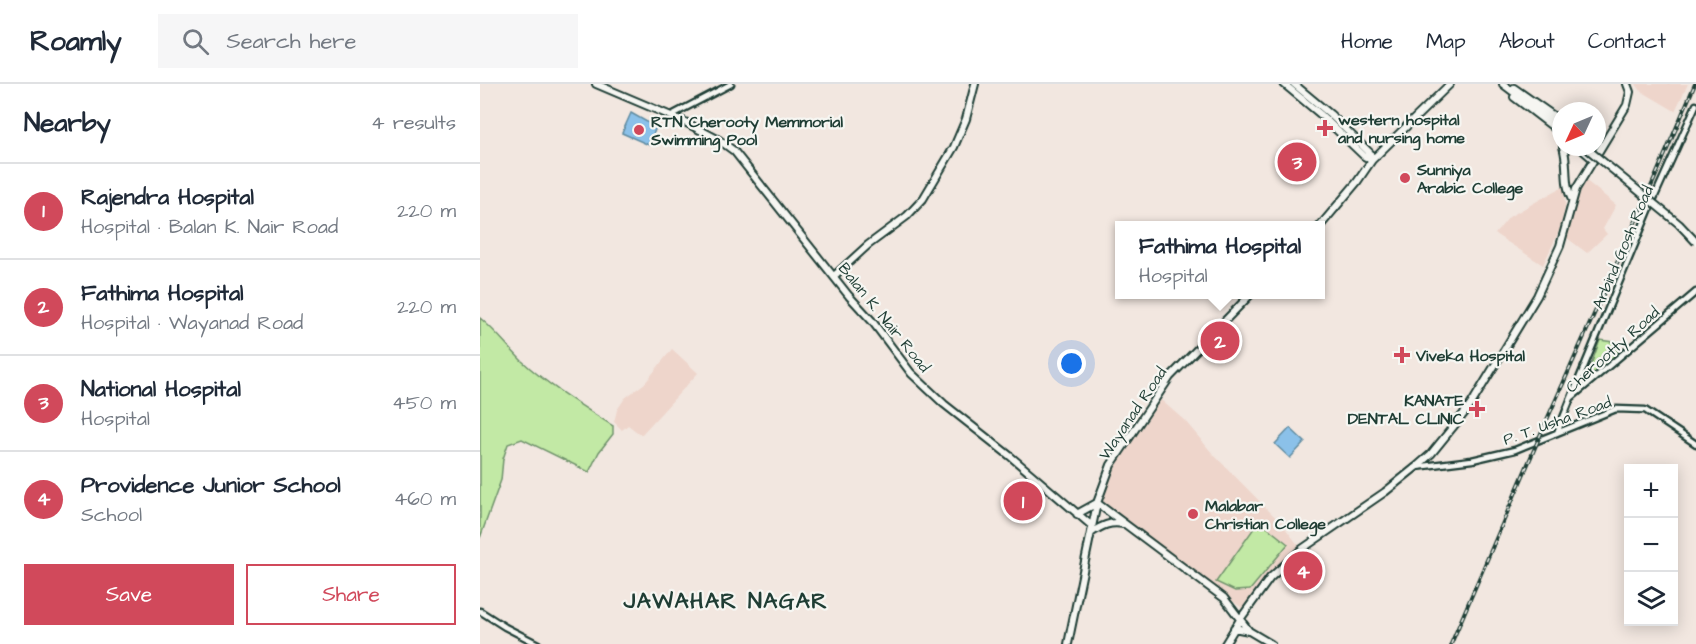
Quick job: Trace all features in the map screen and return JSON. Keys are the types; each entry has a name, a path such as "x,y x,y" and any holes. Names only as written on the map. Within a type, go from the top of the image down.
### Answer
{"main road":[{"name":"Balan K. Nair Road","path":"596,84 670,116 719,140 734,151 872,321 911,373 944,404 1010,456 1077,514 1091,529"},
{"path":"834,276 868,244 907,216 923,199 954,147 966,119 975,84"},
{"path":"1284,84 1364,156 1372,160"},
{"path":"1294,84 1330,114 1370,153 1372,160"},
{"path":"1323,221 1357,182 1372,160 1450,84"},
{"path":"1606,134 1627,105 1630,92 1627,84"},
{"path":"1505,86 1552,122"},
{"path":"1505,86 1516,89 1552,115"},
{"path":"1505,86 1514,97 1552,124"},
{"path":"1566,156 1567,191 1572,200"},
{"path":"1590,156 1593,159"},
{"path":"1225,644 1270,578 1302,549 1385,492 1416,467 1431,454 1470,406 1537,296 1560,246 1576,189 1594,156"},
{"path":"1596,156 1679,224 1696,242"},
{"name":"Wayanad Road","path":"1068,644 1097,503 1111,465 1170,377 1246,299"},
{"path":"1077,514 1097,503 1224,598 1249,631"},
{"path":"1091,529 1107,524 1126,525"},
{"path":"1234,628 1249,631 1271,644"}],"street":[{"path":"670,116 731,84"},
{"name":"Arbind Gosh Road","path":"1571,399 1655,196 1696,105"},
{"name":"Cherootty Road","path":"1557,433 1571,399 1696,292"},
{"name":"P. T. Usha Road","path":"1416,467 1472,460 1515,450 1616,409 1645,410 1696,444"},
{"path":"480,611 538,644"}],"shaded area":[{"path":"1636,84 1688,84 1675,111 1641,91"},
{"path":"1584,179 1616,205 1603,229 1607,234 1587,253 1567,238 1574,200"},
{"path":"1564,186 1565,206 1560,229 1543,265 1495,234 1509,217"},
{"path":"672,349 698,373 641,435 628,425 622,430 614,422 617,410 625,398 645,383"},
{"name":"Malabar Christian College","path":"1161,400 1185,421 1213,454 1282,524 1299,546 1265,577 1242,608 1100,503 1113,469"}],"green space":[{"path":"480,318 543,379 613,426 613,434 599,452 589,472 522,439 508,444 503,459 501,480 480,538"},
{"path":"1600,340 1613,342 1618,353 1585,381"},
{"path":"1259,521 1288,544 1250,590 1235,591 1216,582"}],"water":[{"name":"RTN Cherooty Memmorial Swimming Pool","path":"631,113 656,127 649,145 622,133"},
{"path":"1290,428 1305,442 1290,458 1275,444"}],"railway":[{"path":"1451,644 1695,84"}],"place":[{"name":"western hospital and nursing home","path":"1325,128"},
{"name":"RTN Cherooty Memmorial Swimming Pool","path":"639,130"},
{"name":"National Hospital","path":"1297,162"},
{"name":"Sunniya Arabic College","path":"1405,178"},
{"name":"Fathima Hospital","path":"1220,341"},
{"name":"Viveka Hospital","path":"1402,355"},
{"name":"KANATE DENTAL CLINIC","path":"1477,409"},
{"name":"Rajendra Hospital","path":"1023,501"},
{"name":"Malabar Christian College","path":"1193,514"},
{"name":"Providence Junior School","path":"1303,571"}],"district":[{"name":"JAWAHAR NAGAR","path":"726,600"}]}
